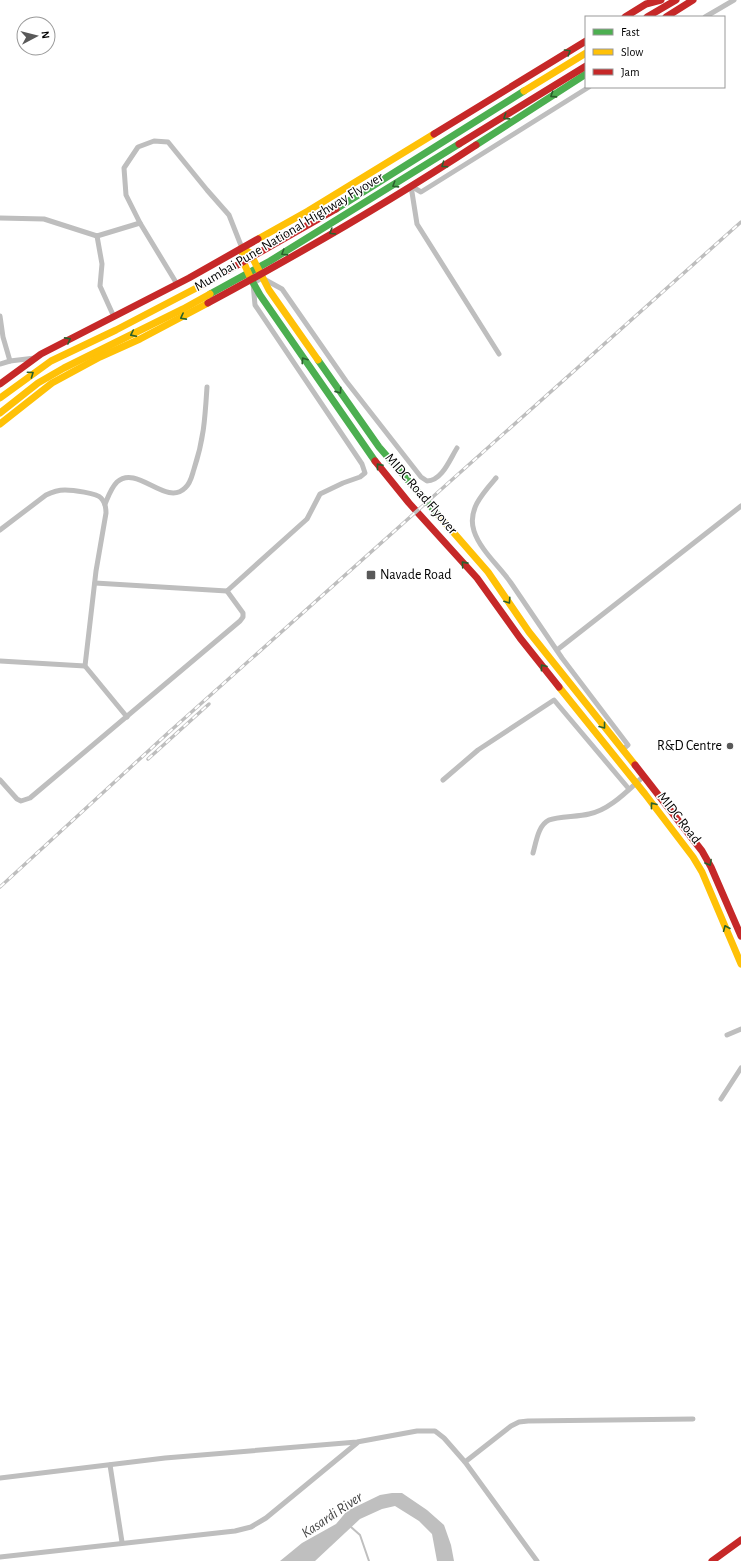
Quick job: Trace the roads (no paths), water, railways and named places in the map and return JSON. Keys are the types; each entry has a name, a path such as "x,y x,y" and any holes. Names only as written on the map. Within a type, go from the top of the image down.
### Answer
{"main road":[{"path":"648,16 662,4 676,0"},
{"path":"670,16 692,0"},
{"path":"627,16 652,1 662,4"},
{"path":"0,384 36,358 177,284 308,211 585,42"},
{"name":"Mumbai Pune National Highway Flyover","path":"0,398 51,361 183,296 325,216 585,54"},
{"name":"Mumbai Pune National Highway Flyover","path":"0,412 38,383 64,368 183,309 270,261 585,67"},
{"path":"0,424 52,383 100,357 140,339 262,276 411,186 585,75"},
{"name":"MIDC Road Flyover","path":"242,248 250,253 269,290 379,447 488,572 529,632 577,692"},
{"name":"MIDC Road Flyover","path":"242,248 242,257 252,281 260,295 370,455 409,503 477,578 520,638 569,700"},
{"path":"569,700 577,692"},
{"name":"MIDC Road","path":"577,692 702,851 711,867 741,936"},
{"name":"MIDC Road","path":"569,700 682,842 702,872 741,964"},
{"path":"712,1561 741,1540"}],"street":[{"path":"707,16 734,0"},
{"path":"411,186 421,192 587,88"},
{"path":"177,284 140,224 126,195 124,168 138,147 154,141 168,142 196,178 229,215 242,248"},
{"path":"411,186 417,224 499,354"},
{"path":"0,218 44,219 96,236 140,224"},
{"path":"96,236 102,264 100,286 114,317"},
{"path":"262,276 282,289 346,382 422,477 427,481 435,479 441,474 457,448"},
{"path":"95,583 227,591 306,519 320,494 343,483 360,478 365,473 362,464 255,305 252,281"},
{"path":"0,316 3,337 10,361"},
{"path":"0,364 10,361 36,358"},
{"path":"105,504 113,486 124,478 130,477 142,481 161,491 180,492 185,488 191,480 200,449 204,430 207,387"},
{"path":"496,478 481,495 474,508 472,521 479,543 510,582 557,650 628,745 622,750"},
{"path":"0,530 46,494 55,491 65,490 96,494 105,504 106,513 96,571 85,666"},
{"path":"557,650 741,506"},
{"path":"0,780 20,801 30,798 240,622 243,617 243,613 227,591"},
{"path":"0,661 85,666 127,716"},
{"path":"443,780 478,750 554,700 629,789"},
{"path":"533,853 543,825 549,820 599,811 607,807 644,776"},
{"path":"727,1035 741,1029"},
{"path":"722,1099 741,1068"},
{"path":"465,1462 512,1426 519,1422 528,1420 693,1419"},
{"path":"0,1478 165,1458 357,1442 417,1431 435,1431 444,1438 465,1462 537,1561"},
{"path":"0,1556 235,1531 251,1526 266,1518 357,1442"},
{"path":"110,1465 122,1542"}],"waterway":[{"path":"351,1527 360,1535 369,1561"}],"railway":[{"path":"0,887 168,733 741,222"},
{"path":"148,759 209,704"}],"place":[{"name":"Navade Road","path":"371,575"},
{"name":"R&D Centre","path":"730,746"}],"water label":[{"name":"Kasardi River","path":"332,1515"}]}
